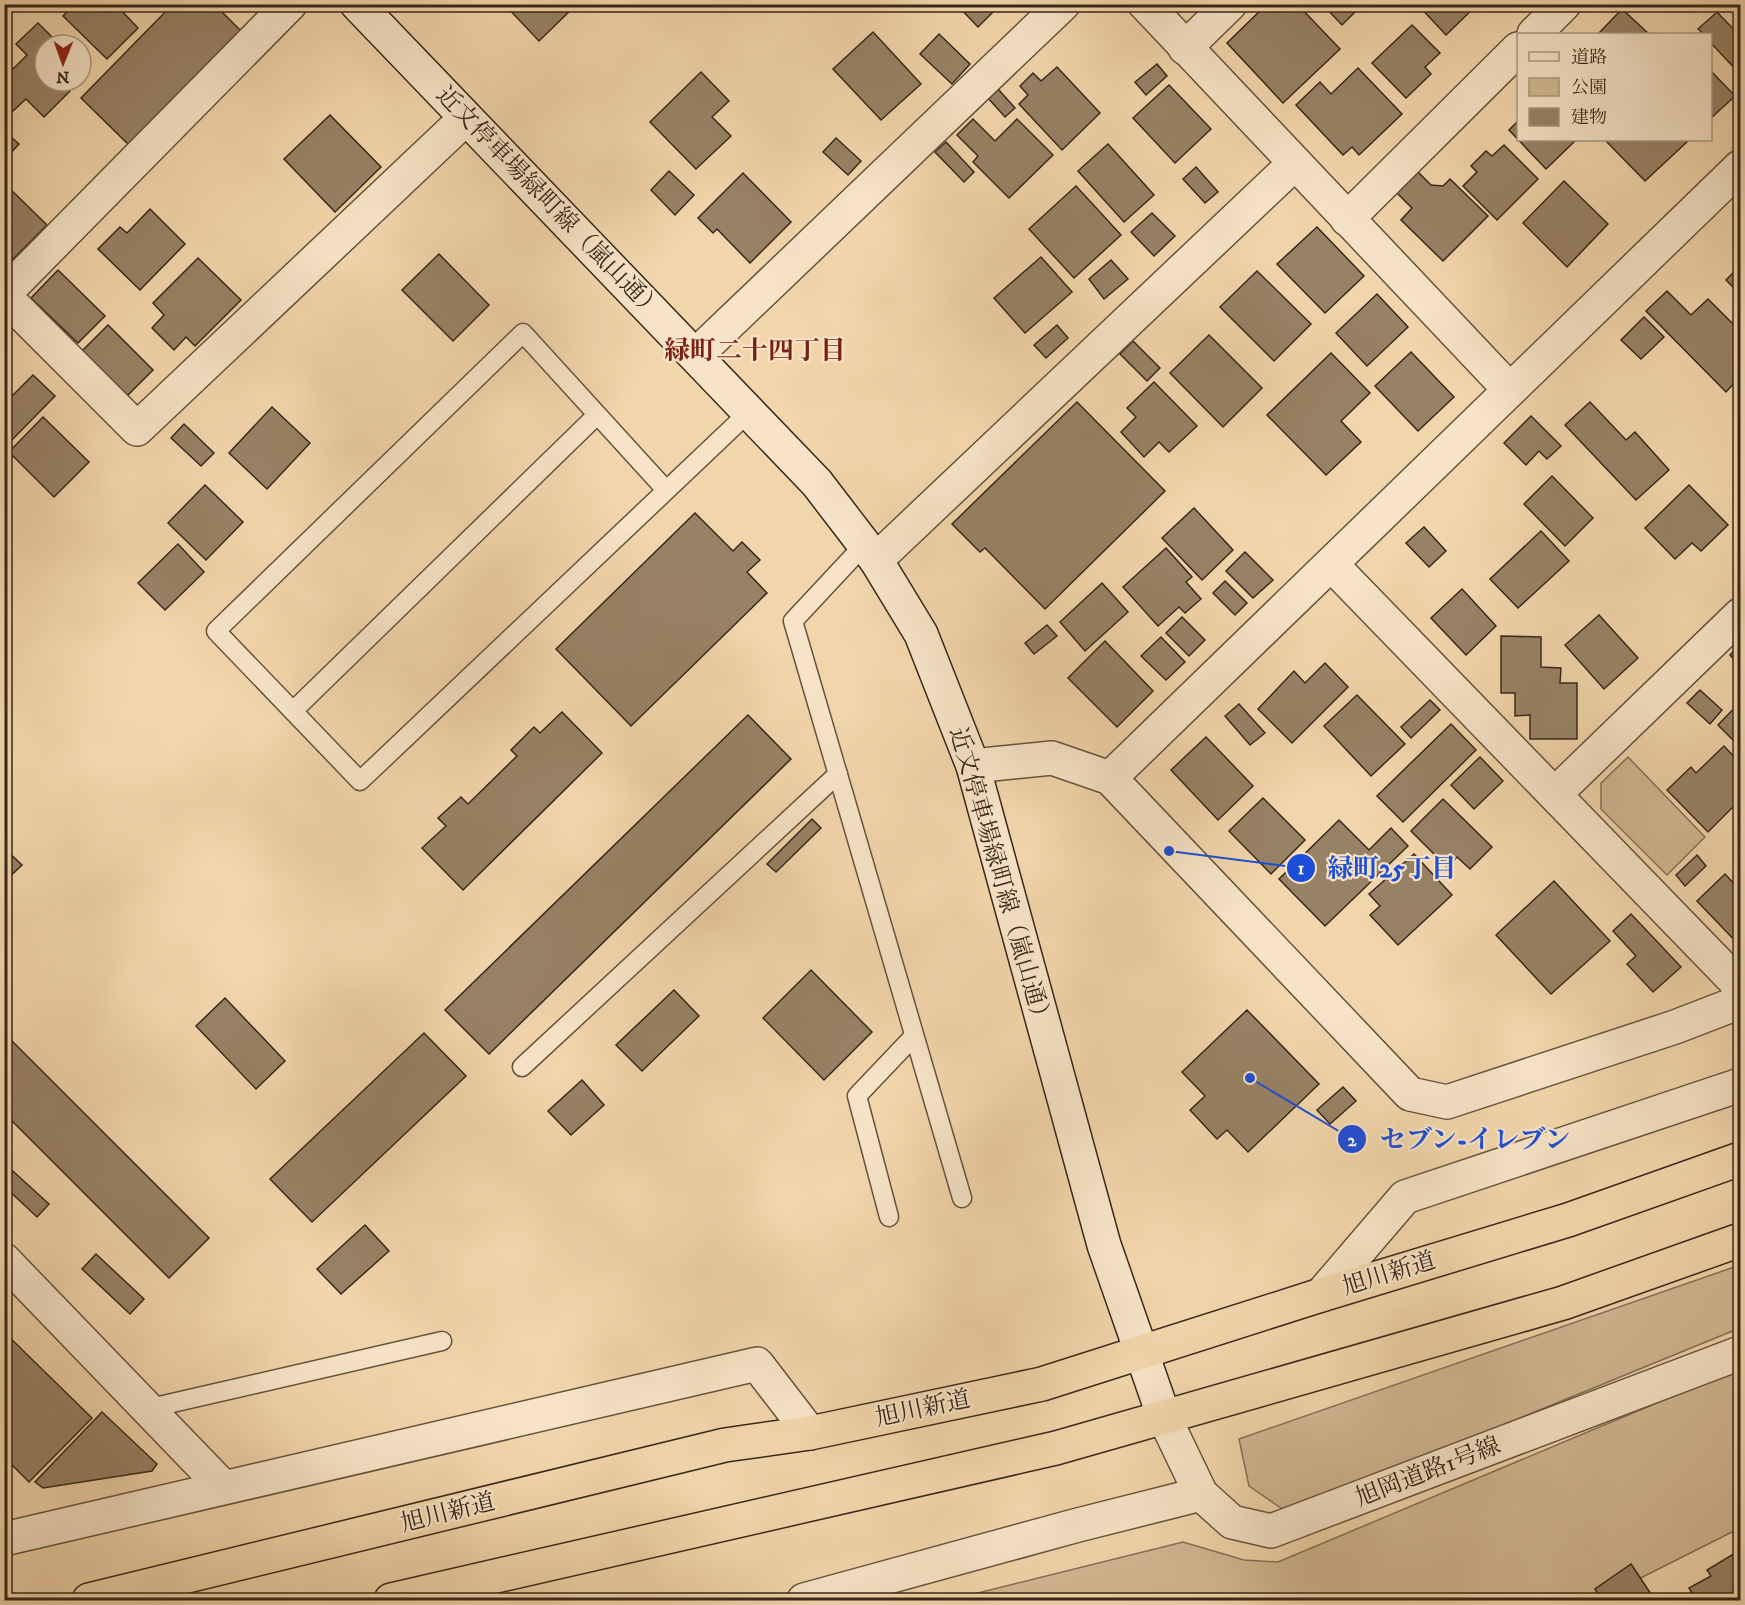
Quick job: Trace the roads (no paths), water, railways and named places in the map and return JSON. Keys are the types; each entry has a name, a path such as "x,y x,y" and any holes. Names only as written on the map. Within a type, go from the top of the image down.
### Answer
{"highway":[{"name":"旭川新道","path":"89,1600 725,1445 810,1432 1042,1384 1321,1295 1568,1220 1740,1159"},
{"path":"391,1600 1056,1448 1563,1303 1740,1240"}],"street":[{"path":"290,4 4,295 137,429 466,118"},
{"name":"近文停車場緑町線（嵐山通）","path":"357,4 817,483 870,553 921,634 973,766 1104,1245 1164,1417"},
{"path":"696,355 1063,4"},
{"path":"1144,4 1510,390"},
{"path":"1185,48 1230,4"},
{"path":"1535,33 1564,4"},
{"path":"1347,219 1517,51"},
{"path":"870,553 1295,164"},
{"path":"1110,778 1740,167"},
{"path":"1332,565 1740,986"},
{"path":"1554,794 1740,615"},
{"path":"973,766 1053,758 1110,778 1410,1094 1446,1102 1675,1027 1740,1002"},
{"path":"1321,1295 1405,1197 1740,1085"},
{"path":"4,1260 223,1487"},
{"name":"旭岡道路1号線","path":"1164,1417 1201,1494 1232,1522 1271,1531 1740,1353"},
{"path":"4,1539 757,1364 810,1432"},
{"path":"804,1600 1201,1494"}],"lane":[{"path":"666,490 523,333 216,631 360,781 749,412"},
{"path":"293,711 597,415"},
{"path":"870,553 793,621 962,1198"},
{"path":"522,1066 838,774"},
{"path":"889,1216 857,1096 914,1036"},
{"path":"146,1409 442,1341"}],"place":[{"name":"緑町25丁目","path":"1169,851"},
{"name":"セブン-イレブン","path":"1250,1078"}],"district":[{"name":"緑町二十四丁目","path":"755,351"}]}
